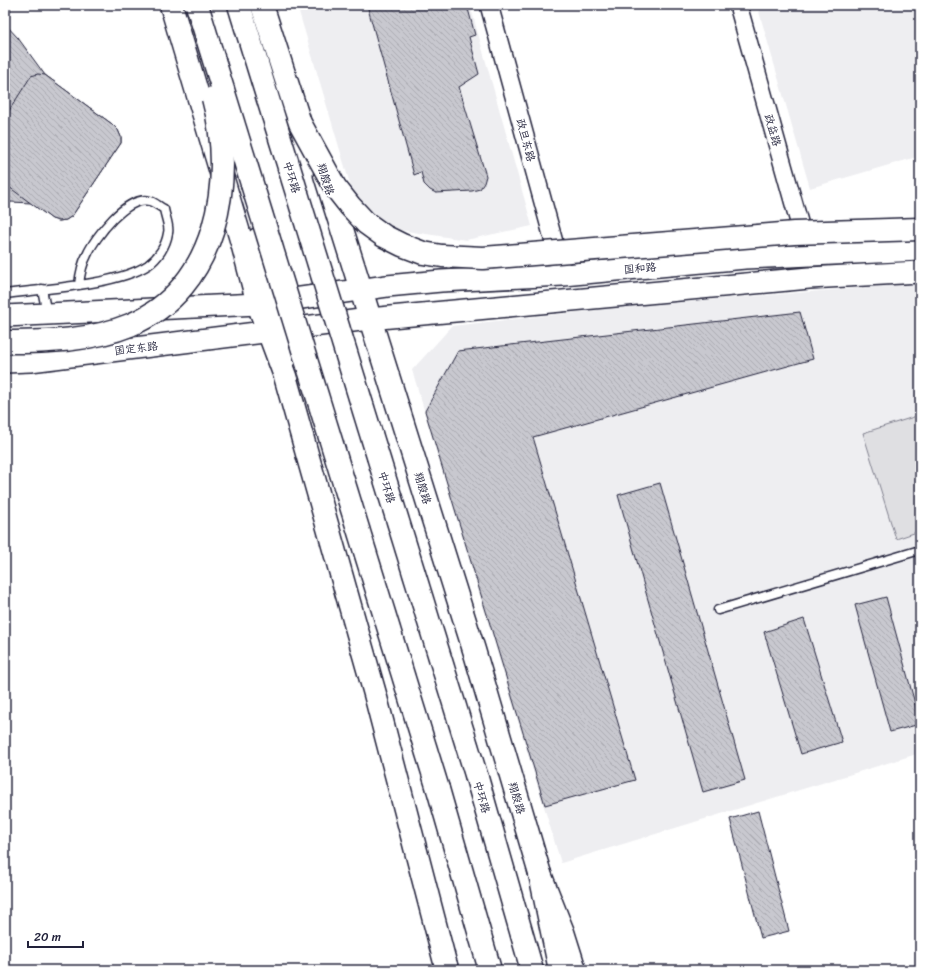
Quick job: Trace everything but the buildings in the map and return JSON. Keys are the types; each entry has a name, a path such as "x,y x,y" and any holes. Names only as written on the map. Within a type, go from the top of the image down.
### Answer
{"main road":[{"path":"171,5 242,243 267,302"},
{"path":"5,342 67,340 101,334 130,325 154,312 172,299 187,282 200,262 216,218 220,191 221,143 214,104 185,5"},
{"path":"192,5 267,302 276,331 285,376 375,694 447,968"},
{"path":"197,5 438,789 490,970"},
{"name":"中环路","path":"239,5 477,778 532,970"},
{"path":"262,5 300,124 335,187 366,223 384,236 423,253 442,256 483,258 794,233 920,229"},
{"name":"翔殷路","path":"274,5 360,290 474,650 540,874 563,932 574,970"},
{"path":"540,874 560,970"}],"street":[{"name":"政旦东路","path":"489,5 563,275"},
{"name":"政益路","path":"738,5 808,254"},
{"name":"国和路","path":"5,316 47,315 267,302 441,281 563,275 808,254 920,250"},
{"path":"369,319 801,278 920,272"},
{"name":"国定东路","path":"5,362 30,361 369,319"}],"lane":[{"path":"5,294 79,285 127,275 148,265 162,252 169,231 164,209 150,201 134,203 120,213 106,226 95,240 86,256 79,285"},
{"path":"42,289 47,315"},
{"path":"718,610 920,550"}],"shaded area":[{"path":"297,5 470,5 532,226 466,240 393,229 353,194"},
{"path":"757,5 920,5 920,156 810,188"},
{"path":"920,283 920,753 561,863 412,370 452,326 631,306"},
{"path":"920,415 920,531 896,539 863,433"}]}
